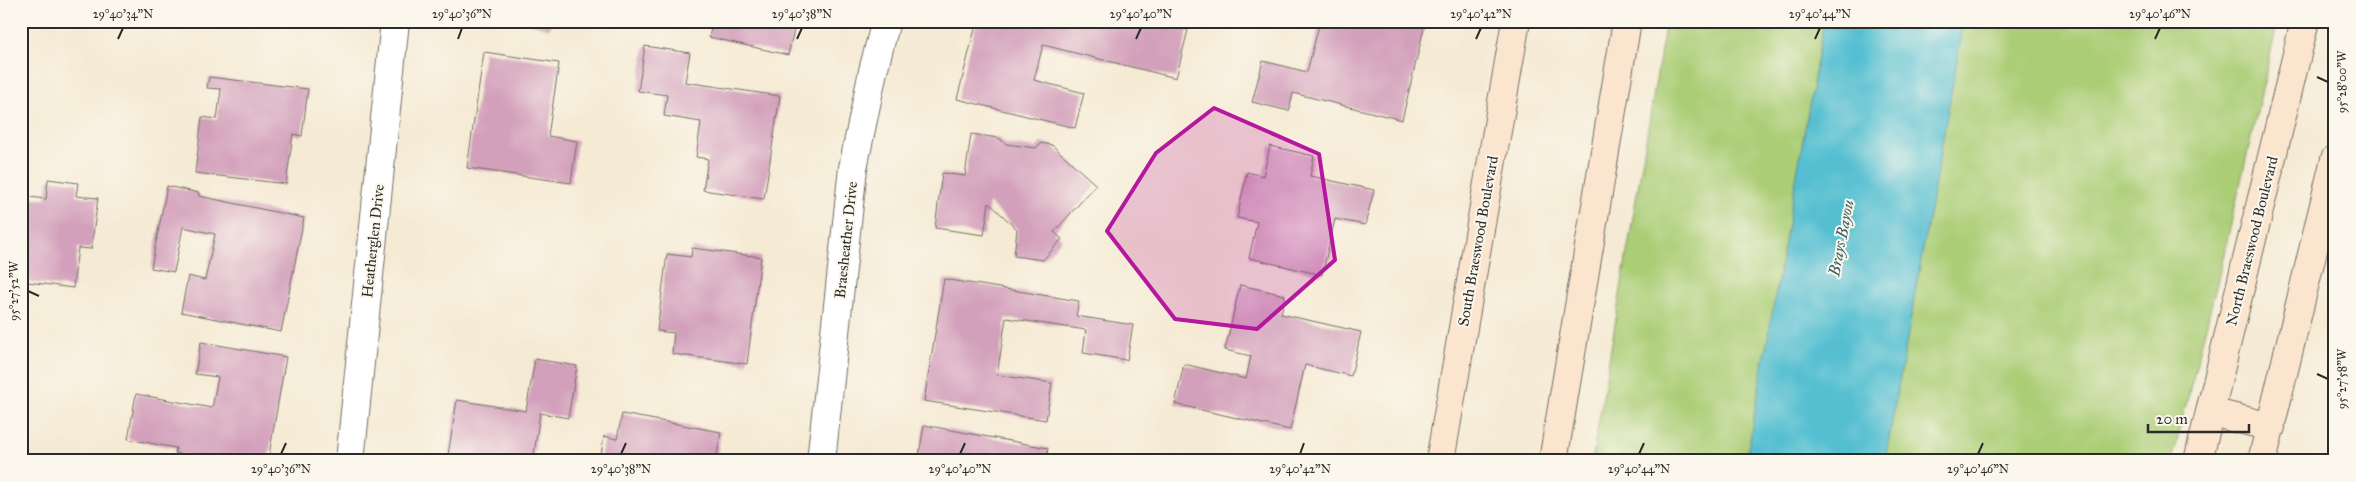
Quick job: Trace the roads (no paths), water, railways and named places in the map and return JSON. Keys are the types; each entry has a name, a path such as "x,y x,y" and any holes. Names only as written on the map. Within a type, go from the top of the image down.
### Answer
{"main road":[{"name":"South Braeswood Boulevard","path":"1440,461 1516,21"},
{"path":"1553,461 1628,21"},
{"name":"North Braeswood Boulevard","path":"2198,461 2305,21"},
{"path":"2262,461 2335,159"},
{"path":"2211,412 2271,427"}],"street":[{"name":"Heatherglen Drive","path":"350,461 395,21"},
{"name":"Braesheather Drive","path":"821,461 853,168 873,71 886,21"}],"water":[{"name":"Brays Bayou","path":"1824,21 1964,21 1885,461 1746,461"}]}
